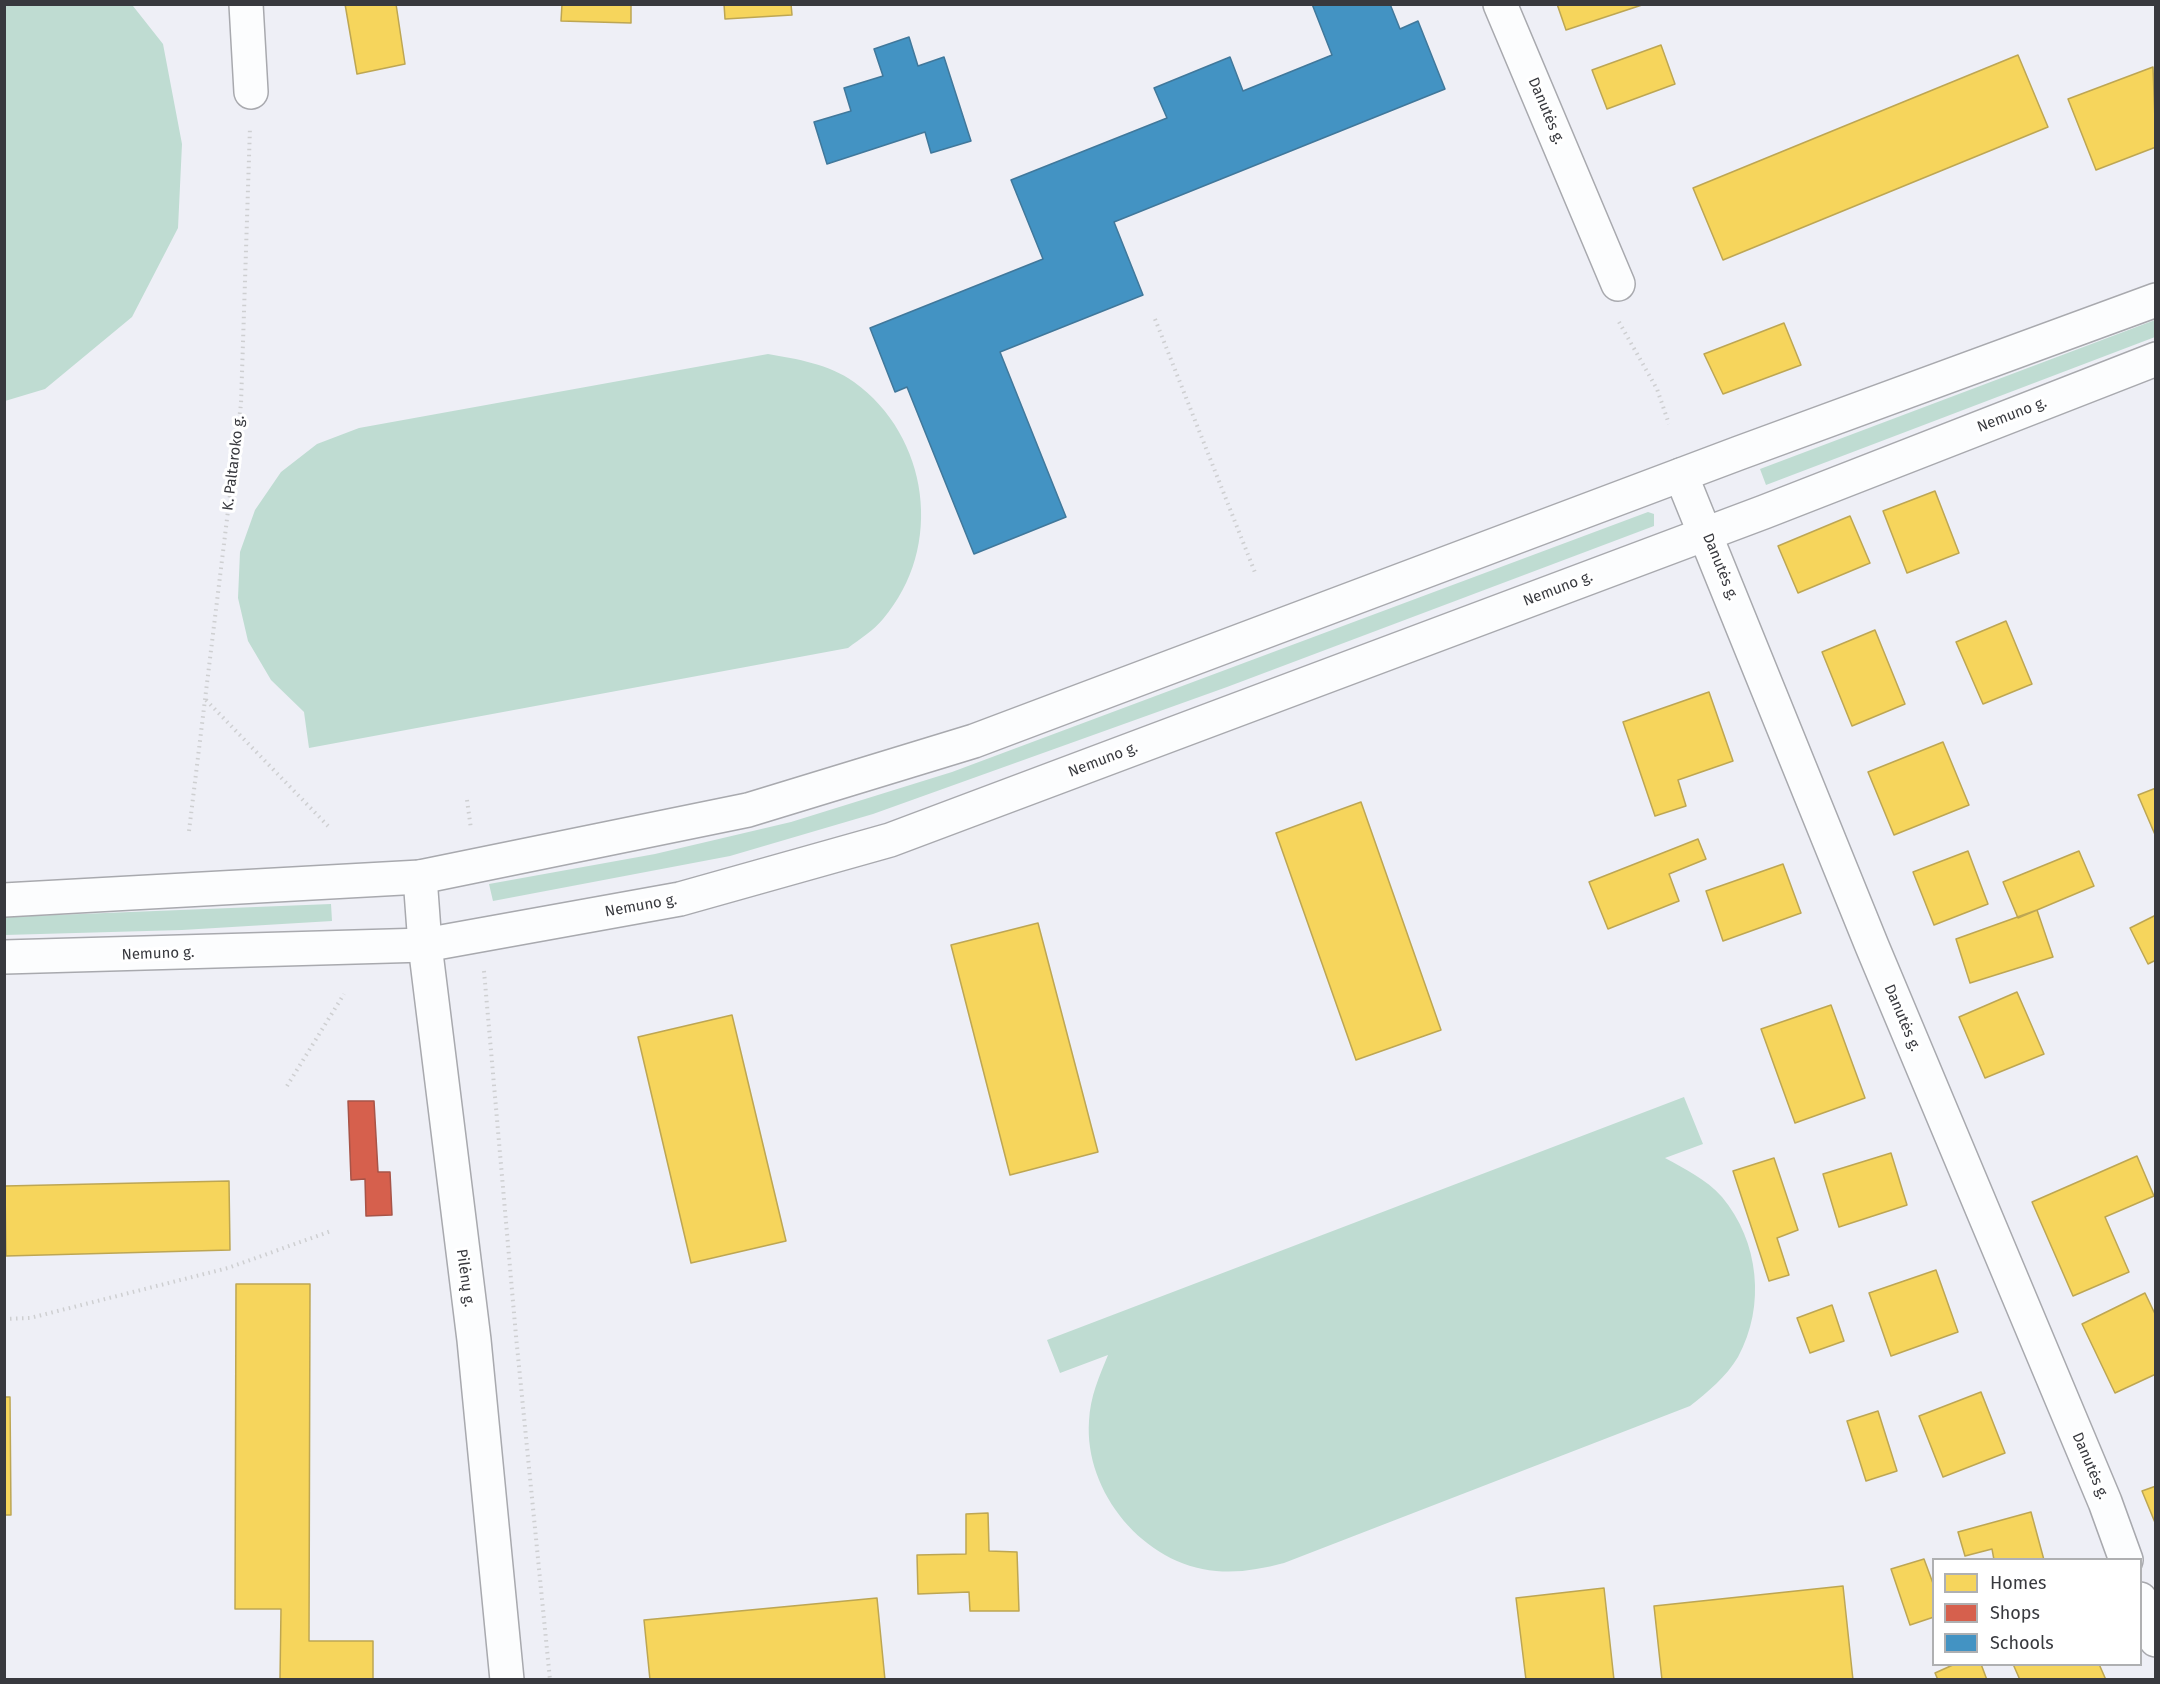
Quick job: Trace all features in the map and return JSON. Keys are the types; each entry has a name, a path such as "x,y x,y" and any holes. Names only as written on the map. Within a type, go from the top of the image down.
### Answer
{"main road":[{"path":"246,4 250,92"},
{"name":"Danutės g.","path":"1500,4 1618,284"},
{"path":"4,900 420,877 748,810 974,741 1681,475 2156,300"},
{"name":"Nemuno g.","path":"4,957 425,945 681,899 890,840 1706,534 2156,359"},
{"name":"Danutės g.","path":"1681,475 1872,946 2105,1502 2125,1558"},
{"name":"Pilėnų g.","path":"420,877 425,945 474,1340 507,1680"},
{"path":"2142,1604 2156,1640"}],"path":[{"name":"K. Paltaroko g.","path":"189,831 242,404 250,92"},
{"path":"1618,284 1614,314 1657,389 1668,424"},
{"path":"1155,320 1256,575"},
{"path":"206,700 327,826"},
{"path":"484,983 550,1680"},
{"path":"287,1086 344,994"},
{"path":"4,1319 30,1318 228,1268 331,1231"}],"green space":[{"path":"5,4 133,6 163,44 182,144 178,228 132,317 45,389 5,401"},
{"path":"2155,320 2155,337 1766,485 1760,469"},
{"path":"768,354 823,367 854,382 879,405 899,432 912,462 920,494 921,527 915,559 903,590 883,619 871,631 848,648 309,748 304,712 271,680 248,641 238,598 240,552 255,510 281,472 317,444 359,428"},
{"path":"1648,512 1654,514 1654,526 1227,687 873,814 730,856 493,901 489,884 655,854 791,822 952,772"},
{"path":"331,904 332,921 182,930 5,935 5,917"},
{"path":"1684,1097 1703,1144 1665,1158 1709,1185 1722,1197 1734,1214 1751,1254 1755,1296 1753,1317 1738,1357 1722,1378 1690,1406 1284,1563 1242,1571 1216,1571 1190,1566 1165,1555 1143,1540 1108,1498 1097,1474 1090,1448 1089,1421 1091,1404 1108,1355 1060,1373 1047,1340"}],"building: Homes":[{"path":"345,4 396,4 405,64 357,74"},
{"path":"562,4 631,4 631,23 561,21"},
{"path":"724,4 791,4 792,15 725,19"},
{"path":"1557,4 1645,4 1566,30"},
{"path":"1661,45 1675,84 1607,109 1592,70"},
{"path":"2018,55 2048,127 1723,260 1693,188"},
{"path":"2153,67 2156,147 2096,170 2068,99"},
{"path":"1784,323 1801,365 1723,394 1704,354"},
{"path":"1935,491 1959,553 1907,573 1883,511"},
{"path":"1850,516 1870,563 1798,593 1778,546"},
{"path":"2006,621 2032,684 1983,704 1956,642"},
{"path":"1875,630 1905,704 1852,726 1822,652"},
{"path":"1709,692 1733,761 1678,780 1686,806 1655,816 1623,722"},
{"path":"1943,742 1969,805 1894,835 1868,772"},
{"path":"2156,788 2156,837 2138,795"},
{"path":"1361,802 1441,1030 1356,1060 1276,833"},
{"path":"1698,839 1706,859 1669,874 1679,901 1608,929 1589,882"},
{"path":"1968,851 1988,904 1934,925 1913,872"},
{"path":"2079,851 2094,886 2018,918 2003,882"},
{"path":"1783,864 1801,913 1723,941 1706,891"},
{"path":"2037,910 2053,957 1970,983 1956,939"},
{"path":"2156,915 2156,960 2148,964 2130,928"},
{"path":"1038,923 1098,1152 1010,1175 951,945"},
{"path":"2017,992 2044,1054 1985,1078 1959,1017"},
{"path":"1831,1005 1865,1098 1795,1123 1761,1029"},
{"path":"732,1015 786,1241 691,1263 638,1037"},
{"path":"1891,1153 1907,1205 1839,1227 1823,1174"},
{"path":"2137,1156 2154,1196 2105,1217 2129,1272 2073,1296 2032,1202"},
{"path":"1774,1158 1798,1230 1777,1238 1789,1275 1769,1281 1733,1171"},
{"path":"229,1181 230,1250 6,1256 5,1186"},
{"path":"1936,1270 1958,1332 1891,1356 1869,1293"},
{"path":"236,1284 310,1284 309,1641 373,1641 373,1680 280,1680 281,1609 235,1609"},
{"path":"2145,1293 2156,1316 2156,1374 2115,1393 2082,1324"},
{"path":"1832,1305 1844,1341 1810,1353 1797,1318"},
{"path":"1981,1392 2005,1453 1943,1477 1919,1416"},
{"path":"4,1397 10,1397 11,1515 4,1515"},
{"path":"1878,1411 1897,1471 1866,1481 1847,1421"},
{"path":"2156,1486 2156,1525 2142,1491"},
{"path":"2031,1512 2043,1558 1994,1558 1992,1549 1965,1556 1958,1532"},
{"path":"988,1513 989,1551 1017,1552 1019,1611 970,1611 969,1592 918,1594 917,1555 966,1554 966,1514"},
{"path":"1924,1559 1932,1581 1932,1618 1910,1625 1891,1569"},
{"path":"1843,1586 1853,1680 1662,1680 1654,1606"},
{"path":"1604,1588 1614,1680 1526,1680 1516,1598"},
{"path":"877,1598 885,1680 650,1680 644,1620"},
{"path":"1951,1666 1982,1666 1987,1680 1938,1680 1935,1673"},
{"path":"2014,1666 2100,1666 2106,1680 2020,1680"}],"building: Shops":[{"path":"348,1101 374,1101 378,1172 390,1172 392,1215 366,1216 365,1179 351,1180"}],"building: Schools":[{"path":"1312,4 1390,4 1400,29 1418,21 1445,89 1114,222 1143,295 1000,352 1066,517 974,554 907,387 895,392 870,328 1043,259 1011,180 1167,118 1154,88 1230,57 1243,91 1332,55"},
{"path":"909,37 918,66 944,57 971,141 931,153 925,132 827,164 814,122 851,111 844,88 883,76 874,49"}]}
